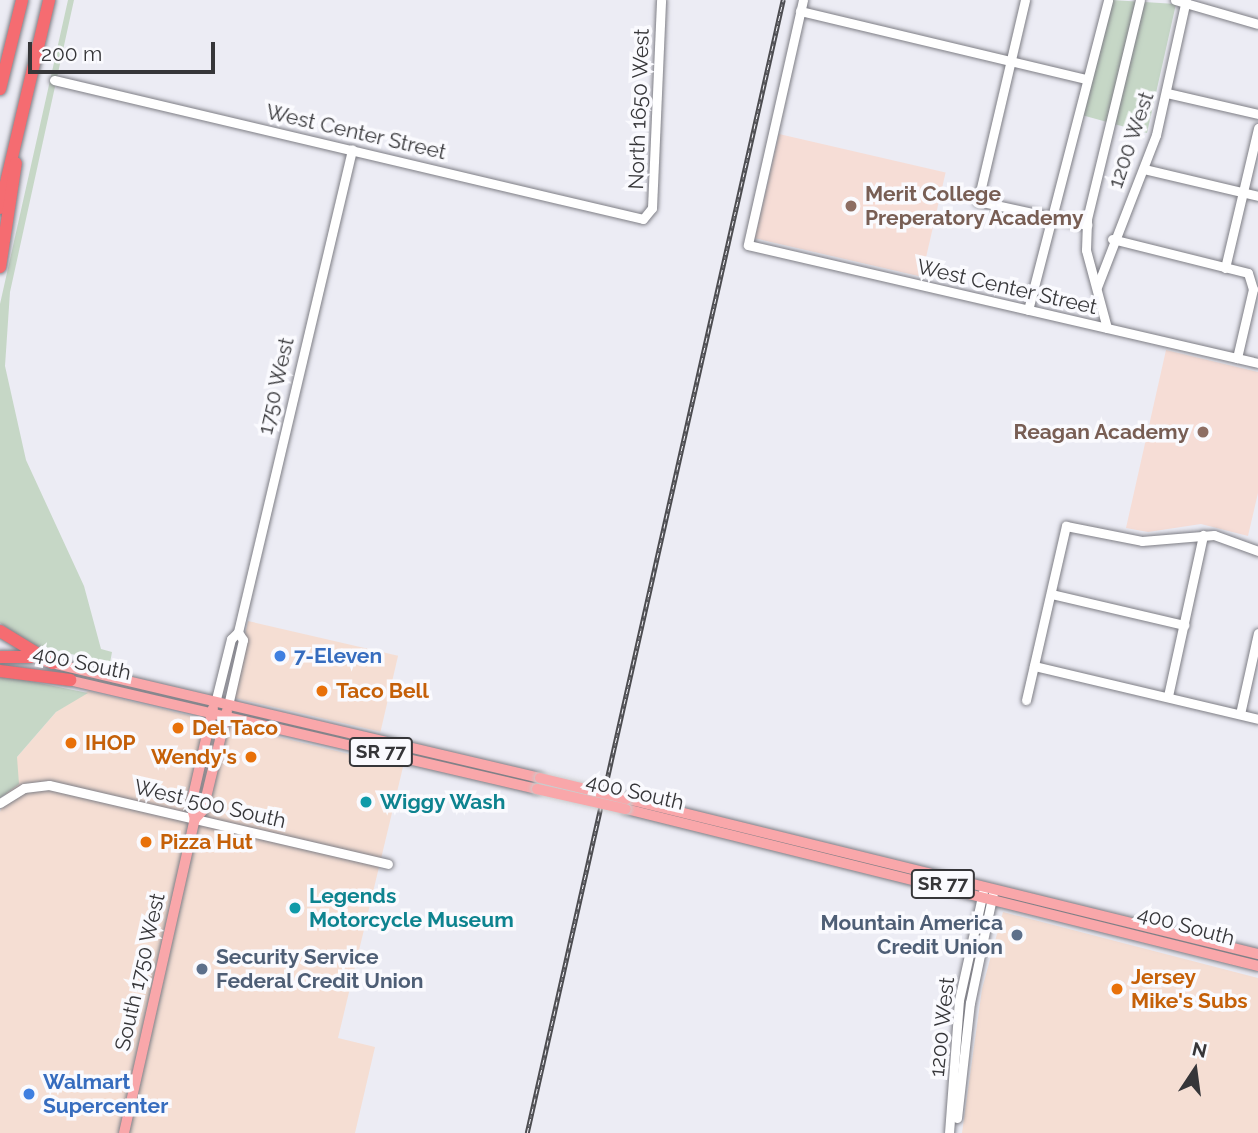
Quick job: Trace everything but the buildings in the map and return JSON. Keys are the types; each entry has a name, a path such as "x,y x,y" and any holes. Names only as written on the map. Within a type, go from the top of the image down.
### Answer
{"highway":[{"path":"0,89 22,0"},
{"path":"0,208 49,0"},
{"path":"0,267 14,198 15,146"},
{"path":"0,631 53,663"},
{"path":"0,657 31,657"},
{"path":"0,671 70,680"}],"main road":[{"name":"400 South","path":"0,650 317,723 538,783"},
{"name":"400 South","path":"0,665 538,783 1258,954"},
{"name":"1750 West","path":"195,819 191,805 216,699"},
{"name":"1750 West","path":"195,819 229,702"},
{"name":"South 1750 West","path":"124,1133 195,819"},
{"name":"400 South","path":"989,890 1258,966"}],"street":[{"name":"North 1650 West","path":"648,218 661,0"},
{"path":"803,0 800,11 1085,79"},
{"path":"1025,0 978,201 1087,225"},
{"path":"1028,310 1049,217 1108,0"},
{"name":"1200 West","path":"1107,328 1097,288 1087,225 1140,0"},
{"path":"1175,0 1258,24"},
{"name":"1200 West","path":"1097,288 1112,239 1144,169 1167,93 1186,1"},
{"name":"West Center Street","path":"800,11 748,245 1258,363"},
{"name":"West Center Street","path":"54,80 648,218"},
{"path":"1167,93 1258,114"},
{"path":"1226,268 1258,128"},
{"name":"1750 West","path":"216,699 231,639 238,632 352,149"},
{"path":"1144,169 1258,196"},
{"path":"1112,239 1226,268 1254,279 1237,358"},
{"path":"1026,700 1066,526 1142,541 1203,535 1258,551"},
{"path":"1168,696 1203,535"},
{"path":"1051,594 1184,625"},
{"name":"1750 West","path":"229,702 243,640 238,632"},
{"path":"1240,714 1258,633"},
{"path":"1034,666 1258,719"},
{"name":"West 500 South","path":"0,803 24,788 49,785 388,864"},
{"name":"1200 West","path":"951,1133 960,1000 989,890"}],"shaded area":[{"name":"Merit College Preperatory Academy","path":"779,134 946,172 922,277 755,238"},
{"name":"Reagan Academy","path":"1166,350 1258,372 1258,493 1248,536 1201,524 1148,532 1126,528"},
{"path":"248,621 398,656 381,732 230,697"},
{"path":"88,691 403,767 338,1038 375,1047 355,1133 0,1133 0,812 17,757 56,712"},
{"path":"1003,912 1258,978 1258,1133 962,1133 982,989"}],"green space":[{"path":"68,0 74,0 10,292 5,366 26,460 84,586 101,649 112,652 110,663 32,645 0,623 0,304"},
{"path":"1112,0 1176,4 1147,133 1078,114"},
{"path":"0,675 88,693 56,712 17,757 19,784 0,798"}],"railway":[{"path":"527,1133 783,0"}],"place":[{"name":"Merit College Preperatory Academy","path":"851,206"},
{"name":"Reagan Academy","path":"1203,432"},
{"name":"7-Eleven","path":"280,656"},
{"name":"Taco Bell","path":"322,691"},
{"name":"Del Taco","path":"178,728"},
{"name":"IHOP","path":"71,743"},
{"name":"Wendy's","path":"251,757"},
{"name":"Wiggy Wash","path":"366,802"},
{"name":"Pizza Hut","path":"146,842"},
{"name":"Legends Motorcycle Museum","path":"295,908"},
{"name":"Mountain America Credit Union","path":"1017,935"},
{"name":"Security Service Federal Credit Union","path":"202,969"},
{"name":"Jersey Mike's Subs","path":"1117,989"},
{"name":"Walmart Supercenter","path":"29,1094"}]}
